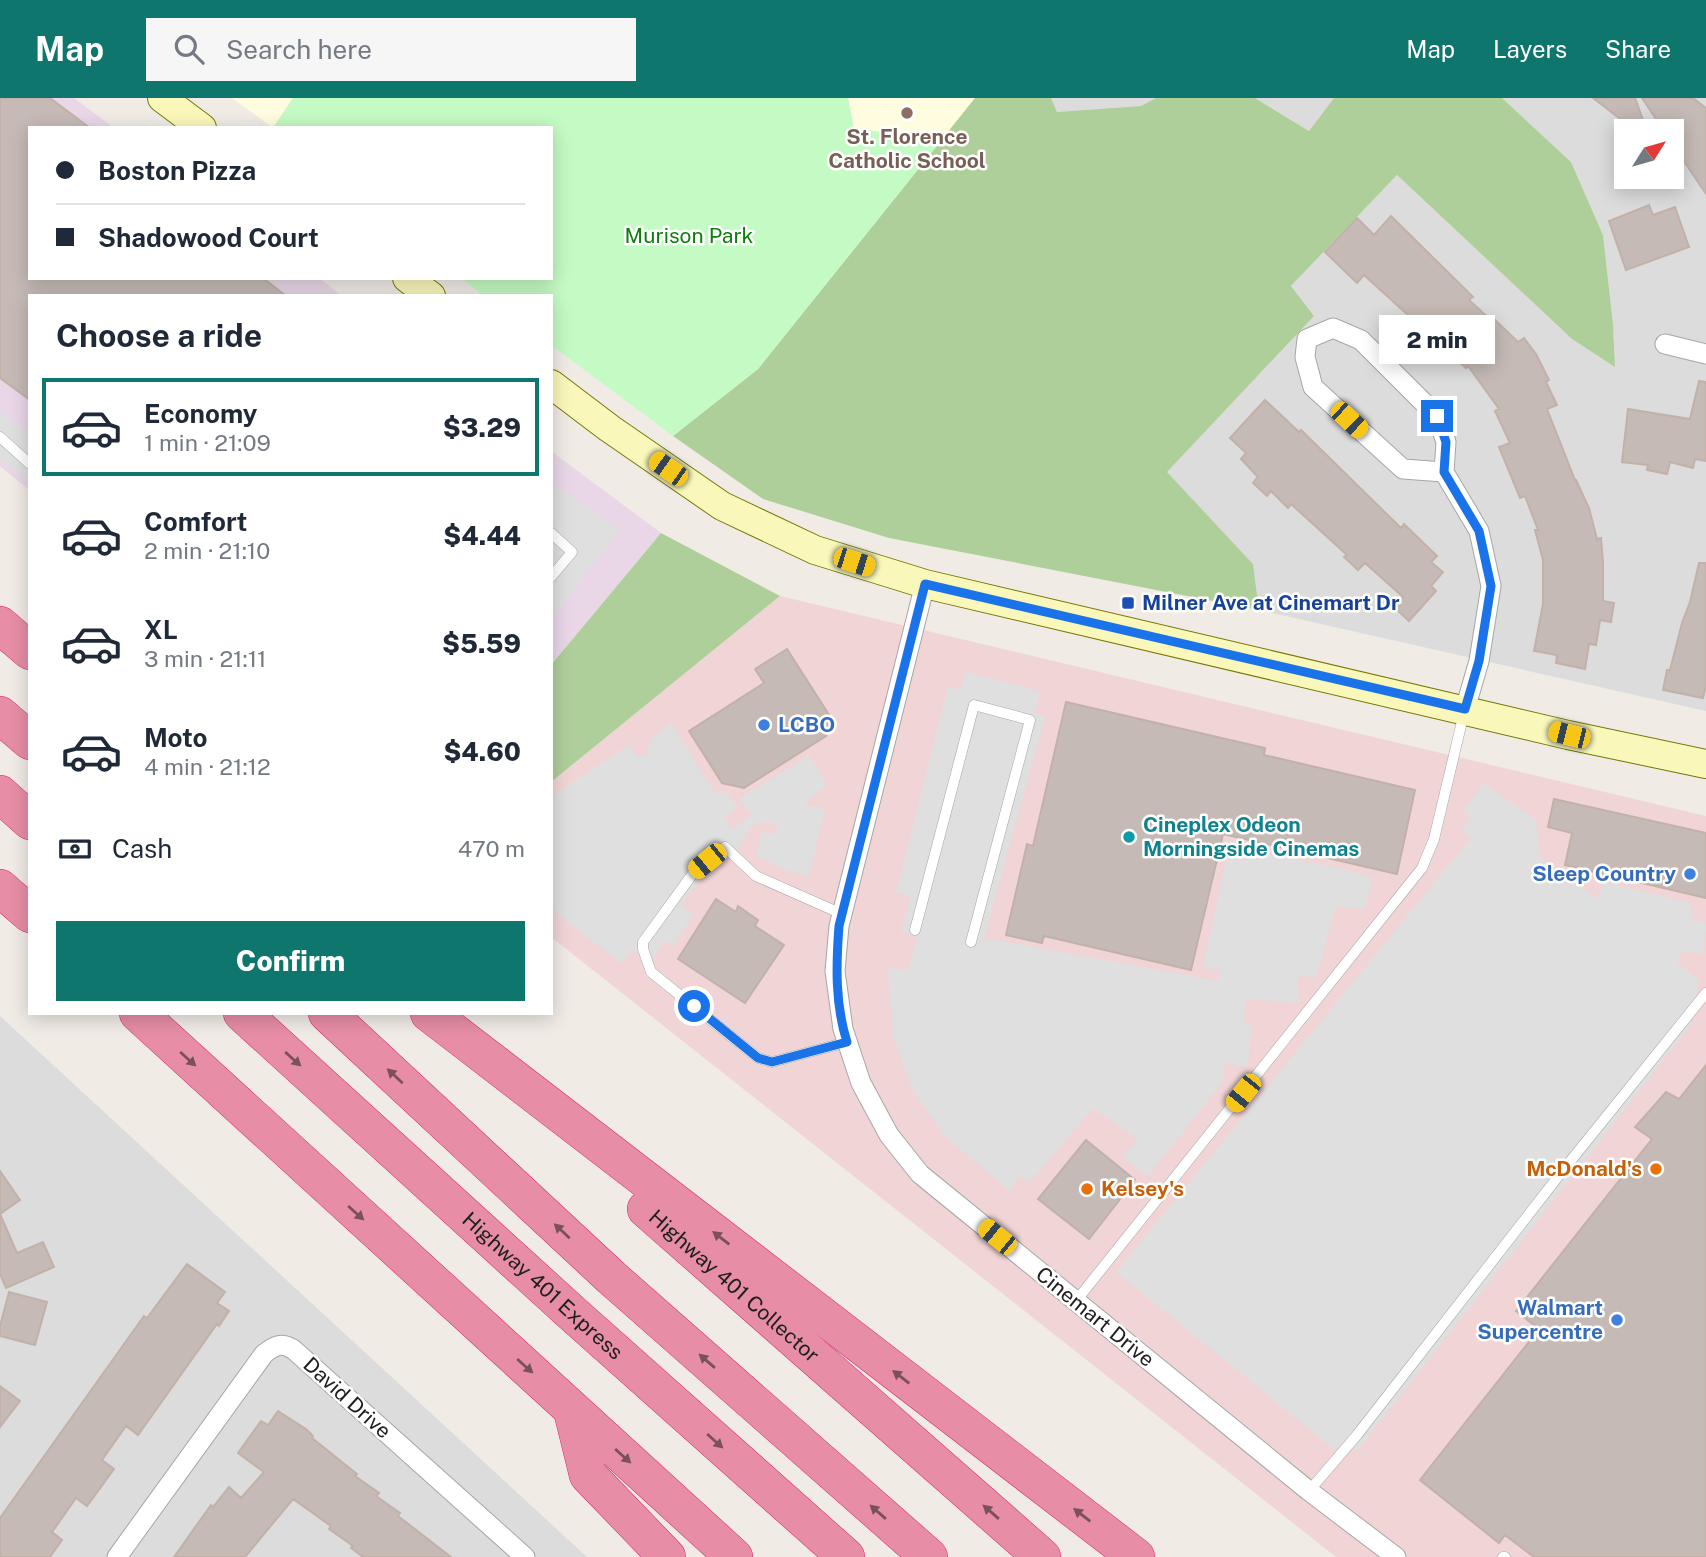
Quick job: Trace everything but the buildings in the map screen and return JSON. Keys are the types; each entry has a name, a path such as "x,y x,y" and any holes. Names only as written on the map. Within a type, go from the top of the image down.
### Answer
{"highway":[{"path":"0,625 28,649"},
{"path":"0,715 28,739"},
{"path":"0,794 28,819"},
{"path":"0,888 28,912"},
{"path":"140,1015 734,1557"},
{"name":"Highway 401 Express","path":"244,1015 583,1323 846,1557"},
{"path":"329,1015 612,1278 929,1557"},
{"name":"Highway 401 Collector","path":"430,1015 1042,1557"},
{"path":"431,1015 1136,1557"},
{"path":"572,1410 588,1475 667,1557"}],"main road":[{"path":"162,98 199,126"},
{"path":"410,280 428,294"},
{"path":"553,386 722,506 815,550 925,584 1569,735 1706,764"}],"street":[{"path":"1444,472 1403,469 1313,387 1305,357 1307,339 1333,328 1361,340 1437,416 1446,442 1444,472 1479,531 1491,586 1479,661 1465,709"},
{"path":"1665,344 1706,354"},
{"name":"Cinemart Drive","path":"925,584 839,926 835,971 843,1029 861,1083 890,1136 920,1174 1309,1491 1396,1557"},
{"name":"David Drive","path":"117,1557 264,1354 280,1345 289,1345 523,1554"}],"lane":[{"path":"0,437 28,462"},
{"path":"553,535 572,552 553,575"},
{"path":"915,930 974,705 1030,720 971,942"},
{"path":"1076,1301 1422,868 1434,839 1465,709"},
{"path":"842,914 756,876 725,847 694,872 643,942 643,949 651,972 758,1058 772,1062 847,1042"},
{"path":"1309,1491 1357,1435 1563,1169 1704,1000"}],"shaded area":[{"path":"0,98 74,98 111,126 28,126 28,280 322,280 339,294 28,294 28,489 0,466"},
{"path":"232,98 293,98 274,126 270,126"},
{"name":"St. Florence Catholic School","path":"848,98 975,98 941,141 853,128"},
{"path":"1051,98 1156,98 1141,106 1057,112"},
{"path":"1255,98 1334,98 1309,131"},
{"path":"1502,98 1706,98 1706,711 1259,610 1253,564 1166,472 1314,316 1291,286 1397,175 1572,339 1615,366 1603,235 1571,162"},
{"path":"0,410 28,432 28,480 0,459"},
{"path":"553,452 661,533 553,663"},
{"path":"553,483 619,530 553,617"},
{"path":"780,596 1706,816 1706,1557 1336,1557 553,939 553,780"},
{"path":"966,672 1040,691 1035,713 1045,717 984,938 1219,981 1219,970 1203,967 1229,847 1346,869 1372,878 1365,909 1336,906 1316,977 1297,976 1299,1003 1246,999 1244,1022 1252,1027 1247,1067 1224,1063 1224,1080 1148,1176 1122,1157 1138,1139 1093,1108 1029,1183 1020,1175 1009,1191 943,1134 913,1091 893,1036 888,968 908,970 917,938 901,931 911,896 896,893 948,687 961,690"},
{"path":"672,723 714,792 727,793 737,808 724,816 732,829 752,815 739,799 809,755 827,784 803,805 825,808 809,877 770,864 770,860 756,858 762,832 777,834 779,829 768,821 751,826 739,849 702,877 681,905 693,913 674,946 665,940 651,961 632,950 621,963 553,911 553,796 629,745 637,757 647,754 652,737"},
{"path":"1483,783 1536,820 1540,857 1598,899 1603,881 1691,904 1691,919 1706,923 1706,930 1702,954 1682,951 1677,963 1699,980 1690,1026 1357,1451 1345,1440 1335,1450 1116,1272 1470,839 1461,828 1471,819 1464,811"},
{"path":"0,1016 587,1557 0,1557"}],"green space":[{"name":"Murison Park","path":"293,98 848,98 854,128 941,141 758,369 673,436 553,346 553,294 481,294 464,280 553,280 553,126 274,126"},
{"path":"975,98 1051,98 1057,112 1141,106 1156,98 1255,98 1309,131 1334,98 1502,98 1571,162 1603,235 1615,367 1572,339 1397,175 1291,286 1314,316 1167,472 1253,564 1259,610 889,538 763,499 673,436 758,369"},
{"path":"661,533 780,596 553,780 553,663"}],"place":[{"name":"St. Florence Catholic School","path":"907,113"},
{"name":"Milner Ave at Cinemart Dr","path":"1128,603"},
{"name":"LCBO","path":"764,725"},
{"name":"Cineplex Odeon Morningside Cinemas","path":"1129,837"},
{"name":"Sleep Country","path":"1690,874"},
{"name":"McDonald's","path":"1656,1169"},
{"name":"Kelsey's","path":"1087,1189"},
{"name":"Walmart Supercentre","path":"1617,1320"}],"route":[{"path":"694,1006 758,1058 772,1062 847,1042 835,971 839,926 925,584 1465,709 1479,661 1491,586 1479,531 1444,472 1446,442 1437,416"}]}
